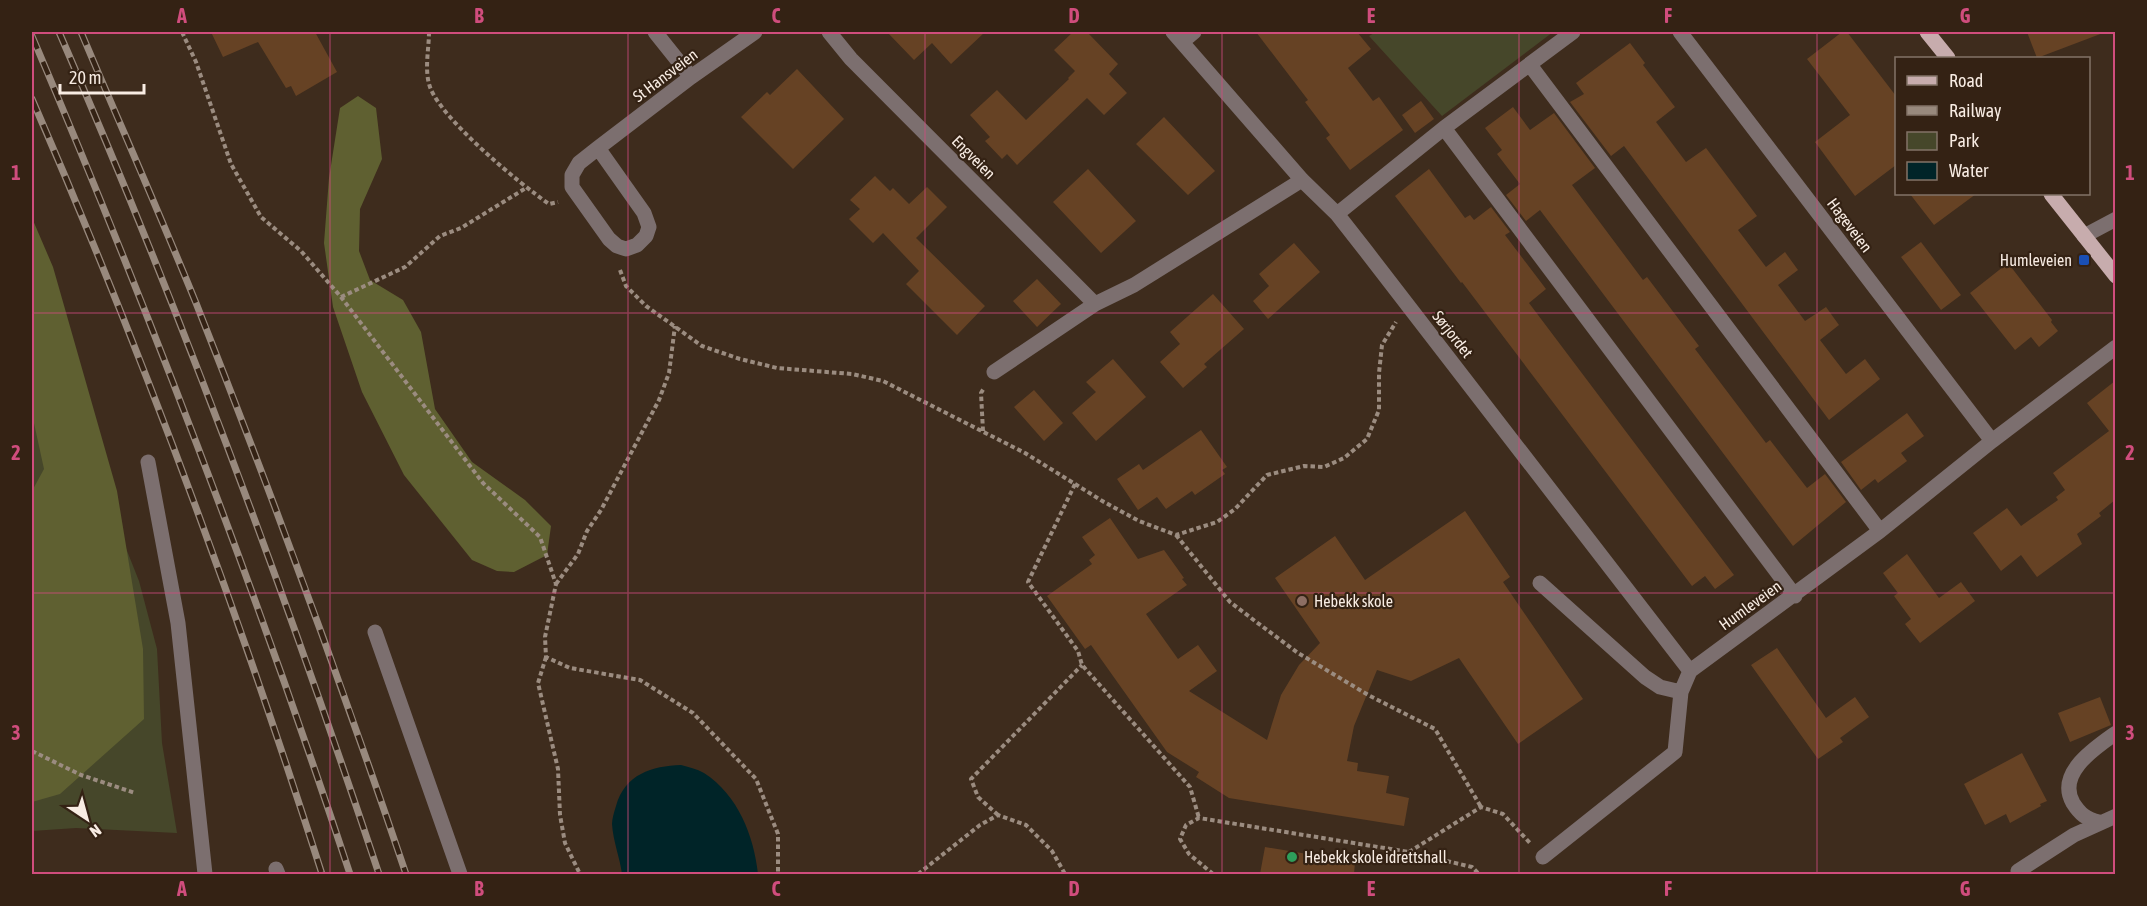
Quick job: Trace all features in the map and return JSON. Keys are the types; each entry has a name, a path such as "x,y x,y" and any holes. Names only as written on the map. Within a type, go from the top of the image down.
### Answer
{"main road":[{"path":"1927,32 1947,57"},
{"path":"2052,195 2115,276"}],"street":[{"path":"655,32 691,77"},
{"name":"St Hansveien","path":"578,197 572,187 572,175 579,163 691,77 755,32"},
{"name":"Engveien","path":"829,32 851,59 1095,304"},
{"path":"1177,37 1194,32"},
{"path":"1337,214 1444,128 1573,32"},
{"name":"Hageveien","path":"1680,32 1992,441"},
{"name":"Sørjordet","path":"1177,37 1302,180 1337,214 1690,671"},
{"path":"1530,65 1880,531"},
{"path":"1444,128 1795,596"},
{"path":"578,197 609,239 617,246 626,249 638,245 646,236 649,227 644,213 598,148"},
{"path":"994,372 1095,304 1134,285 1302,180"},
{"path":"2084,236 2115,219"},
{"name":"Humleveien","path":"1690,671 1795,596 2115,347"},
{"path":"148,462 178,623 205,874"},
{"path":"1540,583 1645,676 1660,687 1681,692"},
{"path":"375,632 460,874"},
{"path":"1543,857 1675,752 1681,692 1690,671"},
{"path":"2099,822 2082,816 2071,798 2069,787 2078,764 2094,748 2115,733"},
{"path":"2018,872 2074,835 2115,816"}],"path":[{"path":"182,32 196,62 231,164 261,217 301,251 341,297 483,483 540,537 556,584"},
{"path":"429,32 427,78 431,90 449,115 483,150 526,188 549,204 578,197"},
{"path":"341,297 405,267 440,236 461,228 526,188"},
{"path":"626,249 620,268 626,286 646,306 702,346 777,368 852,374 883,381 1025,453 1139,521 1176,535 1230,602 1255,621 1298,653 1370,696 1435,729 1481,807 1503,814 1543,857"},
{"path":"1176,535 1217,522 1235,509 1267,475 1304,466 1324,467 1344,458 1367,439 1379,410 1382,345 1395,323 1409,306"},
{"path":"580,874 565,843 560,815 558,769 538,683 546,657 545,637 556,584 578,554 587,531 601,510 669,373 675,326"},
{"path":"983,431 981,393 994,372"},
{"path":"1075,484 1028,579 1078,651 1082,665 1190,786 1199,818"},
{"path":"546,657 570,668 640,680 693,713 756,779 778,834 778,874"},
{"path":"1065,874 1053,851 1026,825 998,815 978,796 971,779 1082,665"},
{"path":"32,751 81,775 135,793"},
{"path":"1409,852 1481,807"},
{"path":"918,874 980,825 998,815"},
{"path":"1213,874 1189,854 1180,839 1186,825 1199,818 1409,852 1473,867 1479,874"}],"green space":[{"path":"1376,32 1553,32 1442,116 1369,36"},
{"path":"49,354 139,581 157,649 162,743 177,833 76,828 32,831 32,357"}],"shaded area":[{"path":"358,96 376,108 382,159 360,209 359,251 370,280 403,300 421,332 435,409 472,462 525,500 551,526 547,555 514,572 497,571 472,560 404,475 362,392 333,307 324,243 329,178 340,108"},
{"path":"32,218 53,267 117,491 143,649 144,719 60,794 32,802 32,491 44,469 32,414"}],"water":[{"path":"681,765 704,773 716,782 735,805 753,845 758,874 622,874 612,824 620,795 633,779 641,774 660,767"}],"building":[{"path":"211,32 315,32 337,72 296,96 291,86 286,88 258,42 223,57"},
{"path":"887,32 985,32 951,64 932,43 914,60"},
{"path":"1073,32 1087,32 1118,64 1109,74 1127,93 1104,115 1087,98 1017,165 1007,154 1002,159 985,141 990,137 970,115 997,90 1026,120 1075,71 1054,50"},
{"path":"1256,32 1357,32 1371,49 1348,68 1373,101 1379,97 1403,130 1350,170 1326,138 1330,135 1305,102 1308,100"},
{"path":"1842,32 1847,32 1895,95 1895,166 1855,196 1815,142 1850,115 1807,59"},
{"path":"2027,32 2103,32 2040,57 2037,57"},
{"path":"1630,43 1645,63 1643,65 1675,107 1656,122 1686,162 1706,148 1757,216 1738,230 1766,267 1785,252 1798,270 1778,285 1805,321 1826,307 1839,325 1820,340 1846,374 1865,359 1880,379 1829,420 1624,146 1611,156 1570,102 1584,94 1576,83"},
{"path":"797,69 844,119 793,169 741,117 767,92 770,95"},
{"path":"1421,101 1434,119 1415,133 1402,115"},
{"path":"1513,107 1530,130 1554,113 1595,168 1572,185 1643,280 1647,277 1699,346 1695,349 1766,443 1770,440 1807,488 1825,474 1846,502 1793,546 1540,210 1526,221 1506,195 1520,184 1497,154 1502,150 1485,128"},
{"path":"1164,117 1215,171 1188,195 1136,144"},
{"path":"1088,169 1136,221 1101,253 1053,202"},
{"path":"1429,169 1465,218 1470,215 1474,220 1491,207 1510,232 1505,235 1546,289 1529,303 1734,575 1715,589 1705,576 1692,586 1395,196"},
{"path":"875,176 890,191 893,188 909,204 927,187 947,207 916,238 985,306 957,335 906,284 919,271 883,233 873,243 849,219 860,209 850,200"},
{"path":"1911,195 1975,195 1934,225"},
{"path":"1921,242 1961,295 1941,310 1901,257"},
{"path":"1294,243 1320,272 1268,319 1253,301 1269,286 1259,274"},
{"path":"2008,263 2058,331 2039,347 2031,337 2015,350 1970,293"},
{"path":"1037,279 1061,304 1037,327 1013,301"},
{"path":"1213,294 1244,329 1204,364 1207,367 1183,388 1160,362 1180,344 1170,332"},
{"path":"1113,359 1146,397 1096,441 1072,413 1096,392 1086,382"},
{"path":"2115,381 2115,500 2099,513 2101,516 2077,534 2082,544 2037,577 2021,555 2001,571 1973,533 2007,508 2021,526 2058,500 2056,497 2065,490 2053,473 2109,431 2087,403"},
{"path":"1034,390 1063,423 1044,441 1014,407"},
{"path":"1907,413 1924,436 1901,453 1907,461 1878,483 1875,479 1861,490 1841,462"},
{"path":"1201,430 1227,467 1222,470 1225,474 1195,495 1192,491 1166,509 1157,497 1138,510 1117,479 1139,464 1143,470"},
{"path":"1465,511 1510,577 1503,582 1583,699 1518,744 1459,658 1411,681 1377,670 1354,726 1347,761 1358,763 1357,771 1389,776 1386,793 1409,798 1404,826 1229,798 1196,777 1199,772 1167,752 1091,645 1085,649 1047,596 1092,564 1089,560 1095,555 1082,537 1110,518 1138,559 1164,550 1187,585 1146,614 1178,659 1198,645 1217,671 1189,691 1267,740 1281,695 1299,665 1320,643 1275,578 1335,536 1365,580"},
{"path":"1907,554 1939,598 1961,582 1975,601 1920,643 1905,624 1911,619 1894,596 1898,593 1883,573"},
{"path":"1777,648 1826,718 1855,697 1869,717 1840,738 1843,742 1818,759 1751,665"},
{"path":"2100,697 2111,725 2070,742 2058,713"},
{"path":"2022,753 2047,801 2010,823 2006,814 1985,825 1964,784"},
{"name":"Hebekk skole idrettshall","path":"1265,847 1355,862 1354,874 1260,874"}],"railway":[{"path":"59,32 146,240 228,449 306,661 379,874"},
{"path":"81,32 196,303 251,445 305,587 406,874"},
{"path":"32,36 118,243 200,452 277,662 350,874"},
{"path":"32,99 112,290 187,483 257,678 322,874"}],"place":[{"name":"Humleveien","path":"2084,260"},
{"name":"Hebekk skole","path":"1302,601"},
{"name":"Hebekk skole idrettshall","path":"1292,857"}]}
